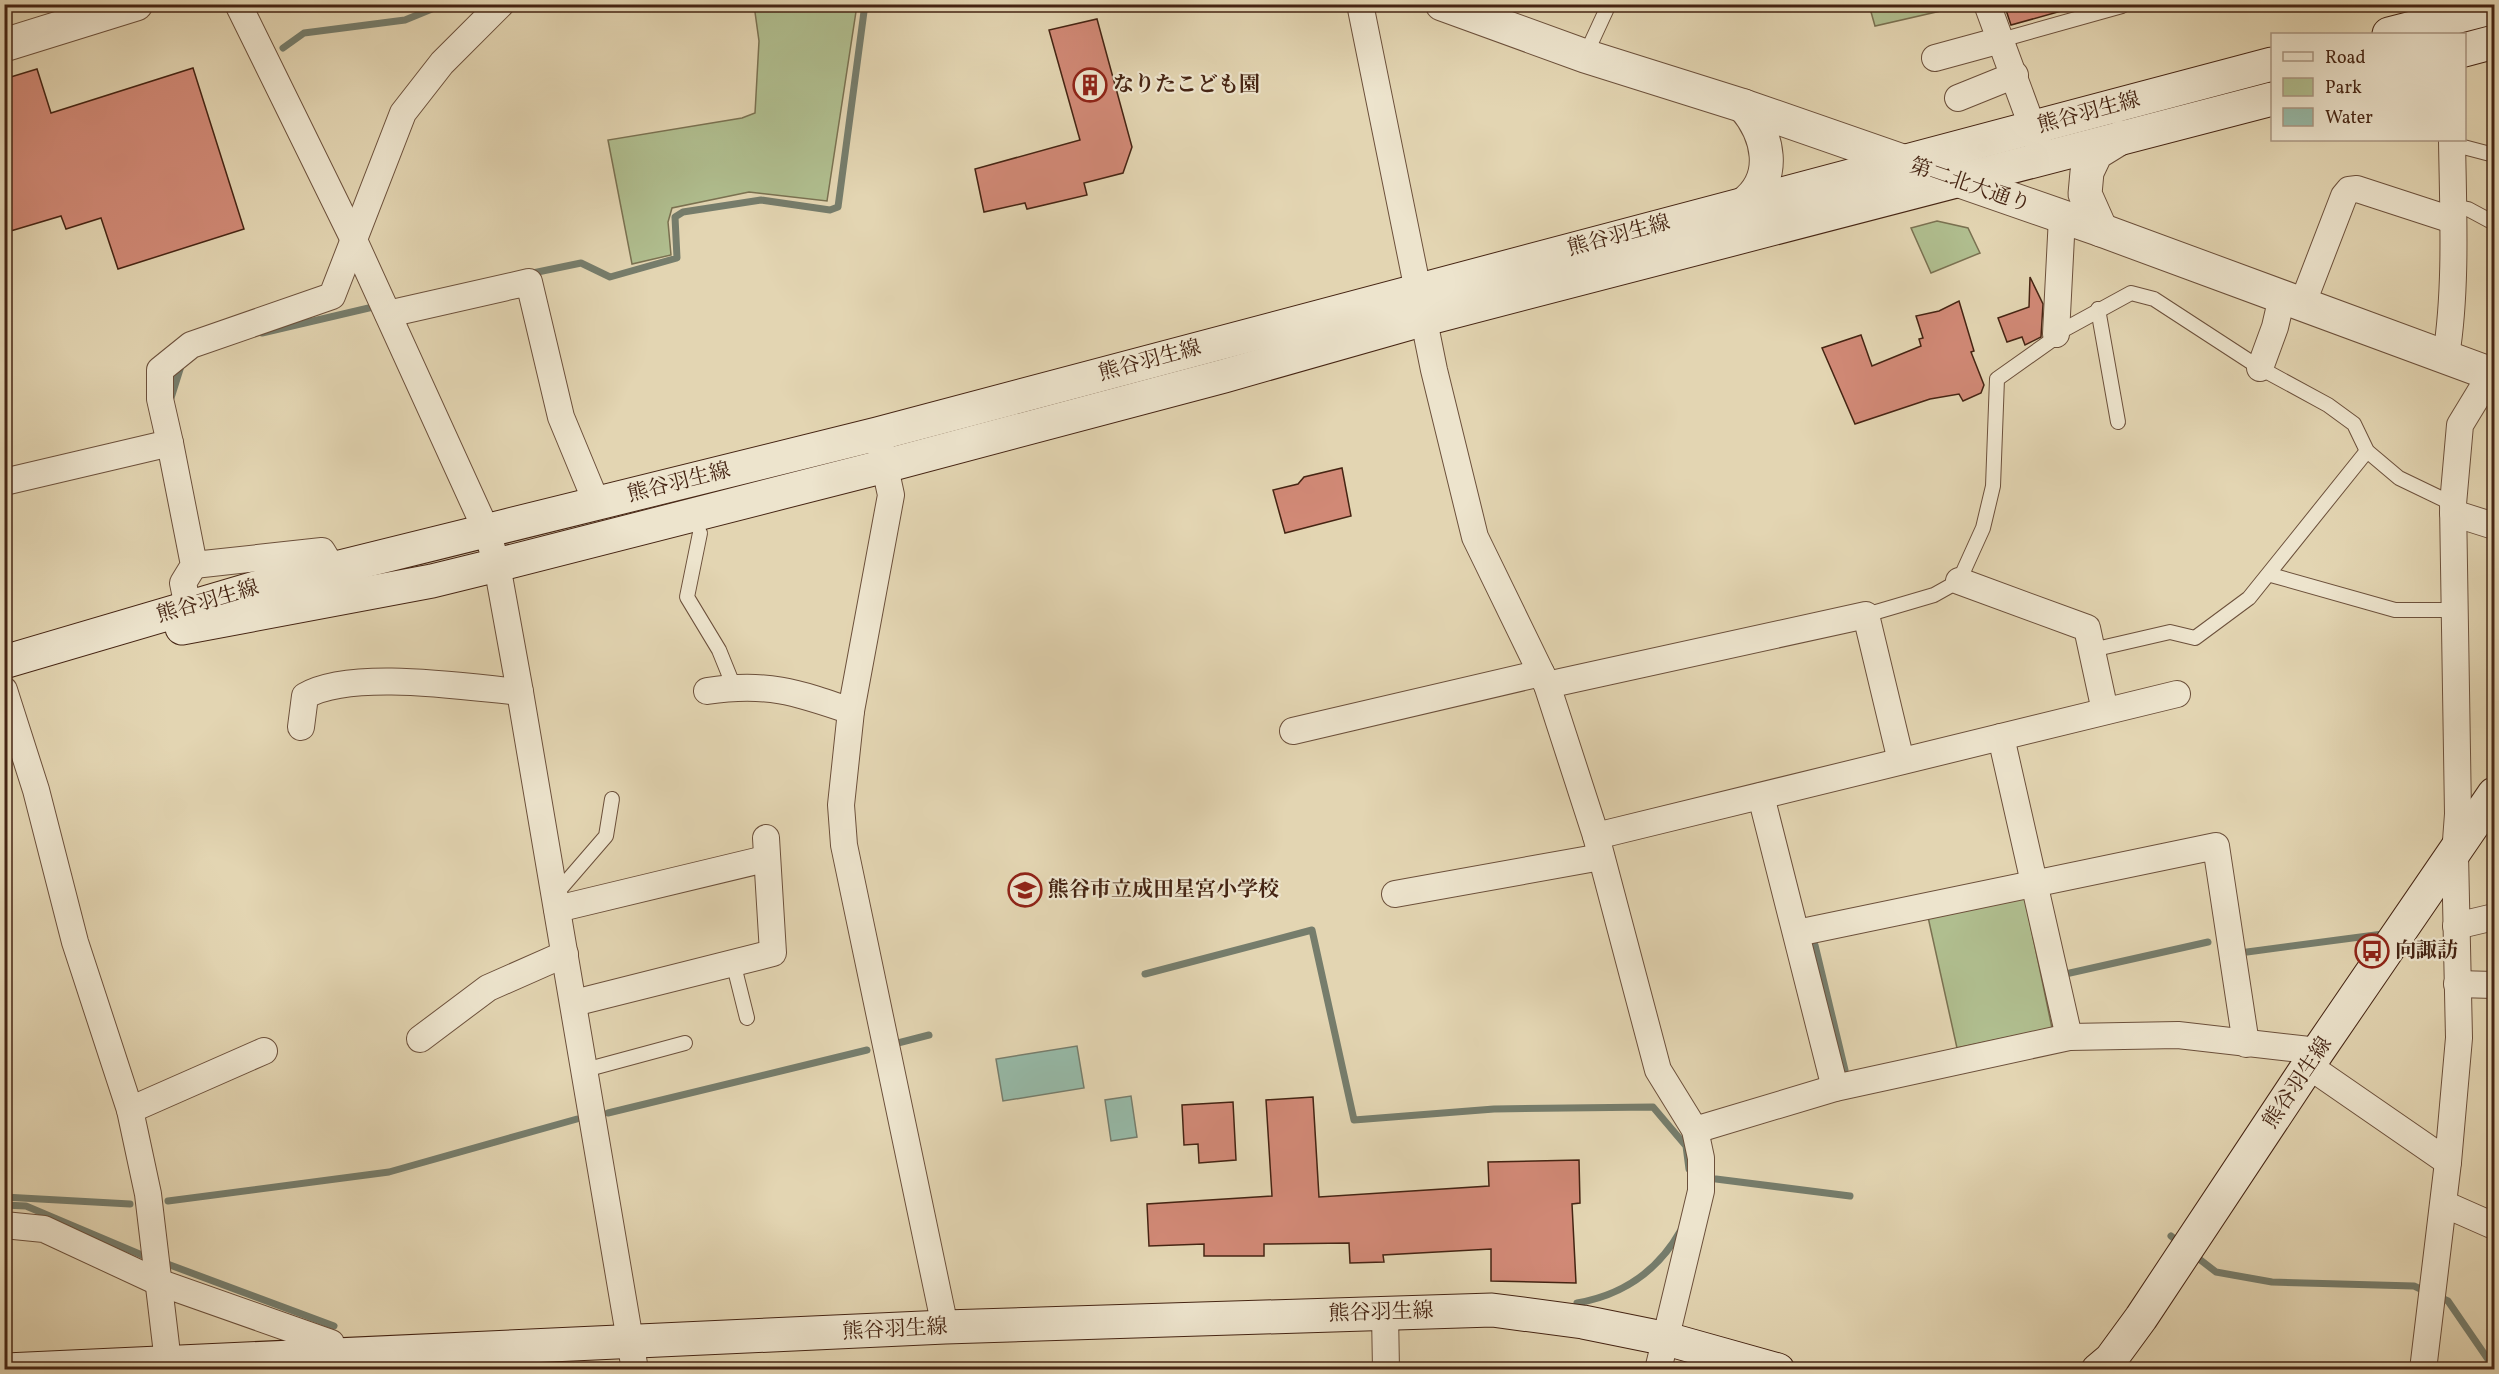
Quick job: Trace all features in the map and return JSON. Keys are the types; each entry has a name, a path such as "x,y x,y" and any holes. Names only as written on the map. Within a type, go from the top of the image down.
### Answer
{"main road":[{"path":"4,45 136,4"},
{"name":"第二北大通り","path":"1442,4 1585,56 1744,106 1953,181 2101,230 2493,374"},
{"path":"2393,33 2494,7"},
{"path":"2466,49 2494,42"},
{"name":"熊谷羽生線","path":"16,659 188,607 333,569 877,434 1422,304 1953,181 2038,142 2271,64"},
{"name":"熊谷羽生線","path":"16,659 432,581 885,466 1224,376 1422,304 1744,204 1902,162 2038,142 2122,136 2271,99"},
{"path":"1744,106 1764,136 1766,172 1761,188 1744,204"},
{"path":"2101,230 2085,194 2087,172 2096,153 2122,136"},
{"name":"熊谷羽生線","path":"2098,1370 2117,1351 2494,794"},
{"name":"熊谷羽生線","path":"6,1370 336,1355 634,1356 945,1327 1492,1310 1563,1319 1663,1354 1778,1370"}],"street":[{"path":"238,4 353,238 487,532 496,565 520,693 634,1356"},
{"path":"188,607 183,583 194,565 160,399 160,370 191,345 332,296 403,113 442,63 501,4"},
{"path":"1360,4 1434,370 1475,537 1544,679 1599,847 1658,1070 1695,1130 1701,1158 1701,1191 1663,1354"},
{"path":"1988,4 2038,142"},
{"path":"1935,58 2001,40"},
{"path":"1958,98 2015,75"},
{"path":"2446,356 2451,329 2452,142"},
{"path":"2260,369 2275,327 2292,301 2344,195 2349,190 2358,189 2453,213"},
{"path":"2056,334 2062,217"},
{"path":"388,314 529,282 561,417 597,504"},
{"path":"2423,1370 2444,1204 2459,1038 2455,854 2457,814 2453,508 2460,425 2493,374"},
{"path":"877,434 891,495 851,711 841,805 844,845 945,1327"},
{"path":"4,482 170,443"},
{"path":"2453,508 2494,526"},
{"path":"194,565 322,550 333,569"},
{"path":"1959,580 2087,628 2105,711"},
{"path":"1293,731 1866,615 1901,761"},
{"path":"300,727 305,696 332,685 391,683 520,693"},
{"path":"707,691 734,687 793,691 851,711"},
{"path":"4,690 36,790 75,942 130,1110 148,1194 168,1362"},
{"path":"1395,894 1599,847 1761,796 2177,694"},
{"path":"2001,737 2069,1037"},
{"path":"1761,796 1835,1088"},
{"path":"1797,933 2216,846 2246,1044"},
{"path":"556,902 765,848 773,953 574,1003"},
{"path":"2456,926 2494,917"},
{"path":"420,1039 488,988 565,954"},
{"path":"2457,984 2494,984"},
{"path":"1695,1130 1835,1088 2069,1037 2178,1035 2246,1044 2314,1059 2448,1162"},
{"path":"130,1110 264,1051"},
{"path":"2444,1204 2494,1226"},
{"path":"4,1225 44,1229 158,1279 331,1343 336,1355"},
{"path":"1385,1313 1386,1370"}],"lane":[{"path":"1585,56 1609,4"},
{"path":"2001,40 2122,6"},
{"path":"2452,142 2494,155"},
{"path":"2453,213 2468,209 2494,223"},
{"path":"1866,615 1935,595 1959,580 1983,528 1993,486 1997,379 2052,340 2056,334 2131,293 2154,299 2260,369 2328,405 2354,424 2367,451 2398,478 2453,508"},
{"path":"2098,309 2118,422"},
{"path":"2092,650 2170,632 2195,638 2249,598 2271,574 2367,451"},
{"path":"700,533 687,597 719,650 734,687"},
{"path":"2271,574 2394,610 2453,610"},
{"path":"556,902 606,836 612,800"},
{"path":"733,962 747,1018"},
{"path":"585,1070 685,1043"}],"green space":[{"path":"1869,4 1967,5 1875,26"},
{"path":"754,5 857,5 827,201 749,192 672,208 668,222 671,255 632,264 608,140 742,118 755,113 759,41"},
{"path":"1937,221 1968,228 1980,253 1931,273 1911,228"},
{"path":"2024,894 2052,1028 1957,1048 1928,917"}],"water":[{"path":"1077,1046 1084,1088 1003,1101 996,1059"},
{"path":"1131,1096 1137,1137 1111,1141 1105,1100"}],"building":[{"path":"2004,4 2064,4 2065,10 2011,25"},
{"name":"なりたこども園","path":"1097,19 1132,147 1123,173 1084,183 1087,195 1027,209 1025,203 984,212 975,169 1080,140 1049,30"},
{"path":"193,68 244,229 118,269 101,218 66,229 61,216 4,233 4,79 37,69 51,113"},
{"path":"2030,277 2043,304 2041,337 2025,345 2022,337 2007,342 1998,318 2029,307"},
{"path":"1959,301 1974,351 1971,352 1984,385 1981,393 1963,401 1959,394 1930,399 1855,424 1822,348 1861,335 1872,366 1921,346 1919,339 1923,338 1916,316 1939,311"},
{"path":"1342,468 1351,516 1285,533 1273,490 1298,484 1304,477"},
{"path":"1313,1097 1319,1197 1489,1186 1488,1162 1579,1160 1580,1203 1572,1204 1576,1283 1491,1281 1491,1249 1383,1255 1384,1262 1350,1263 1349,1243 1264,1244 1264,1256 1204,1256 1204,1244 1149,1246 1147,1204 1272,1196 1266,1100"},
{"path":"1233,1102 1236,1160 1199,1163 1198,1144 1184,1145 1182,1105"}],"waterway":[{"path":"283,48 304,33 405,20 444,4"},
{"path":"528,274 581,263 610,277 677,258 675,217 683,212 761,200 830,210 838,207 865,4"},
{"path":"262,333 373,307"},
{"path":"171,398 182,363"},
{"path":"1145,974 1312,930 1354,1120 1494,1109 1653,1107 1686,1146 1689,1169"},
{"path":"2247,952 2383,934"},
{"path":"2061,975 2208,942"},
{"path":"1815,945 1845,1070"},
{"path":"894,1044 929,1035"},
{"path":"608,1113 867,1050"},
{"path":"168,1201 389,1172 577,1119"},
{"path":"1716,1179 1850,1196"},
{"path":"4,1197 130,1204"},
{"path":"4,1205 26,1206 149,1258"},
{"path":"1577,1303 1609,1294 1638,1279 1662,1258 1681,1230"},
{"path":"2171,1236 2181,1244"},
{"path":"2194,1255 2216,1272 2272,1282 2414,1286 2427,1292"},
{"path":"162,1262 334,1326"},
{"path":"2437,1296 2448,1301 2494,1368"}],"place":[{"name":"なりたこども園","path":"1090,85"},
{"name":"熊谷市立成田星宮小学校","path":"1025,890"},
{"name":"向諏訪","path":"2372,951"}]}
